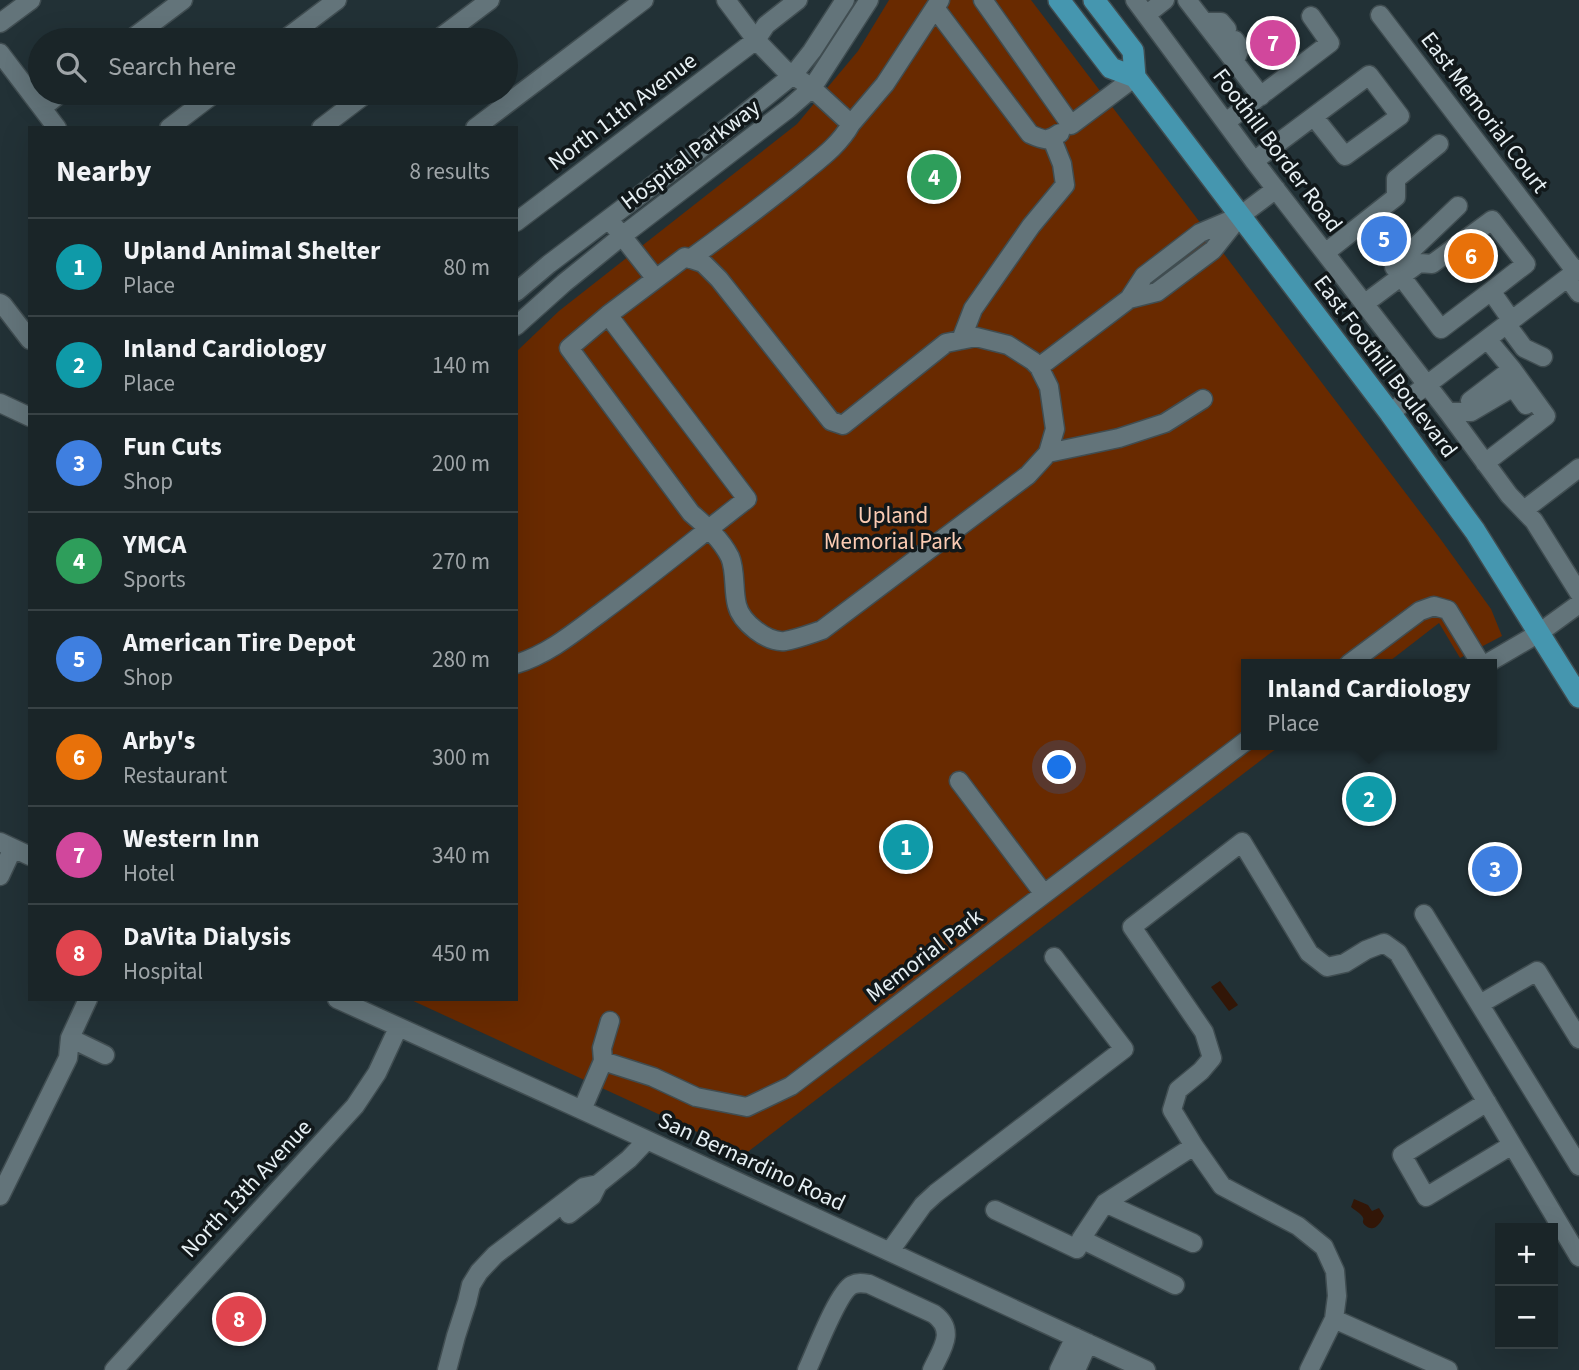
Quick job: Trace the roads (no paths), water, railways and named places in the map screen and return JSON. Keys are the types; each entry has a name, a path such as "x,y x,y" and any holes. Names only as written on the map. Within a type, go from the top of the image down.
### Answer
{"main road":[{"name":"East Foothill Boulevard","path":"1059,0 1111,68 1135,77 1390,413 1475,531 1579,697"},
{"name":"East Foothill Boulevard","path":"1094,0 1133,51 1135,77"}],"street":[{"path":"0,23 31,0"},
{"path":"146,28 183,0"},
{"path":"300,28 337,0"},
{"path":"453,28 489,0"},
{"path":"518,95 644,0"},
{"path":"726,0 756,40 784,69 812,88 852,124"},
{"name":"North 11th Avenue","path":"518,220 756,40 766,25 798,0"},
{"name":"Hospital Parkway","path":"518,290 793,75 813,51 845,0"},
{"name":"Hospital Parkway","path":"518,324 622,236 812,88 869,0"},
{"path":"983,0 1071,125"},
{"name":"Foothill Border Road","path":"1135,0 1254,161 1427,385 1461,412 1485,463 1509,495 1534,520 1579,593"},
{"path":"1146,15 1165,0"},
{"path":"1187,0 1261,96"},
{"path":"690,259 763,205 845,136 885,84 937,4 1030,134 1042,140 1052,139 1135,77"},
{"name":"East Memorial Court","path":"1380,15 1574,273 1579,293"},
{"path":"1226,122 1330,43 1311,16"},
{"path":"1204,22 1221,22 1241,48 1235,61"},
{"path":"0,53 28,91"},
{"path":"1254,161 1369,75 1400,116 1345,156 1314,117"},
{"path":"39,105 55,126"},
{"path":"41,108 45,105"},
{"path":"172,126 199,105"},
{"path":"324,126 352,105"},
{"path":"478,126 505,105"},
{"path":"961,340 973,309 1031,226 1065,185 1062,164 1052,139"},
{"path":"1325,253 1396,197 1396,179 1439,144"},
{"path":"1039,368 1129,299 1157,292 1167,285 1213,250 1240,216 1276,189"},
{"path":"1364,304 1400,276 1419,262 1432,264 1492,220 1526,264 1441,329 1400,276 1394,267 1458,206"},
{"path":"610,218 656,279"},
{"path":"685,257 704,263 831,421 843,425 946,343 976,337 1008,345 1034,361 1049,387 1055,429 1048,453 1028,475 822,630 783,641 763,635 746,622 737,607 731,559 720,542 691,513 569,348 656,279 685,257"},
{"path":"1390,413 1574,273"},
{"path":"1491,291 1524,348 1543,357"},
{"path":"0,303 28,337"},
{"path":"518,663 531,659 571,635 634,589 747,499 608,315"},
{"path":"1485,463 1546,416 1487,339"},
{"path":"1461,412 1471,400 1512,369"},
{"path":"1461,412 1510,389 1516,391 1538,422"},
{"path":"1048,453 1119,438 1165,423 1203,399"},
{"path":"0,403 28,416"},
{"path":"1524,510 1579,468"},
{"path":"1495,659 1539,633 1579,604"},
{"path":"1356,659 1420,611 1434,606 1448,610 1478,659"},
{"name":"Memorial Park","path":"603,1062 646,1075 696,1097 747,1107 791,1086 1241,746"},
{"path":"959,781 1044,894"},
{"path":"1309,1370 1334,1318 1337,1296 1335,1271 1324,1247 1298,1227 1222,1186 1172,1110 1178,1090 1212,1058 1204,1032 1132,928 1242,842 1309,953 1327,967 1345,963 1384,943 1398,953 1579,1257"},
{"path":"0,876 14,849"},
{"path":"1424,914 1579,1166"},
{"path":"890,1251 923,1205 936,1193 1124,1049 1054,957"},
{"path":"1480,1004 1537,971 1579,1039"},
{"path":"0,1196 68,1058 70,1038 87,1001"},
{"name":"San Bernardino Road","path":"341,1001 1146,1370"},
{"path":"582,1110 603,1062 602,1048 610,1021"},
{"name":"North 13th Avenue","path":"114,1370 355,1106 377,1073 398,1028"},
{"path":"70,1038 105,1055"},
{"path":"1487,1102 1402,1155 1426,1197 1512,1145"},
{"path":"448,1370 471,1285 486,1263 584,1187 598,1184 647,1140"},
{"path":"995,1210 1076,1249 1105,1203 1194,1146"},
{"path":"1105,1203 1193,1243"},
{"path":"1081,1239 1175,1285"},
{"path":"807,1370 843,1293 854,1283 861,1283 869,1284 941,1319 946,1338 932,1370"},
{"path":"1334,1318 1448,1370"},
{"path":"1059,1370 1081,1340"},
{"path":"1076,1370 1081,1340"}],"place":[{"name":"Western Inn","path":"1273,43"},
{"name":"YMCA","path":"934,177"},
{"name":"American Tire Depot","path":"1384,239"},
{"name":"Arby's","path":"1471,256"},
{"name":"Inland Cardiology","path":"1369,799"},
{"name":"Upland Animal Shelter","path":"906,847"},
{"name":"Fun Cuts","path":"1495,869"},
{"name":"DaVita Dialysis","path":"239,1319"}],"park label":[{"name":"Upland Memorial Park","path":"893,528"}]}
